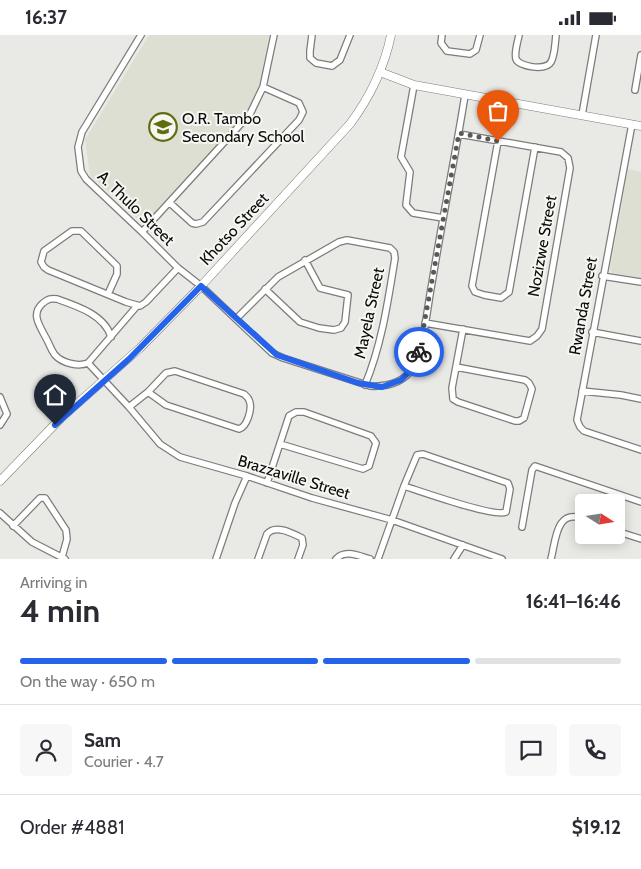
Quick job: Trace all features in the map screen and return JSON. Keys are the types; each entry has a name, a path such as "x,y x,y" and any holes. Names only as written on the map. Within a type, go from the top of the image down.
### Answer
{"street":[{"name":"A. Thulo Street","path":"141,35 86,123 79,138 78,147 84,177 178,268 201,286 277,355 365,385 382,387 394,384 410,372 417,361 465,95"},
{"path":"142,232 247,119 263,87 274,35"},
{"path":"312,35 310,57 316,63 332,66 340,60 350,35"},
{"name":"Khotso Street","path":"0,481 61,418 129,359 201,286 350,125 364,104 380,72 391,35"},
{"path":"442,35 441,43 447,51 470,54 476,50 480,35"},
{"path":"519,35 515,56 518,62 524,65 543,68 552,61 556,35"},
{"path":"582,115 596,35"},
{"path":"635,90 641,55"},
{"path":"380,72 414,85 641,126"},
{"path":"414,85 401,157 410,172 406,205 414,213 443,218"},
{"path":"170,203 192,223 203,222 299,120 303,112 300,103 263,87"},
{"name":"Rwanda Street","path":"632,124 602,276 577,420 580,427 589,433 641,450"},
{"name":"Nozizwe Street","path":"425,323 530,341 540,333 570,163 566,155 560,152 459,133"},
{"path":"498,141 472,285 475,292 501,298 509,292 535,147"},
{"path":"108,295 117,274 117,266 81,231 72,231 44,251 41,260 44,267 108,295 137,305 142,305 146,302 178,268"},
{"name":"Mayela Street","path":"237,318 282,273 339,242 347,240 387,247 394,252 395,258 380,343 365,385"},
{"path":"265,289 302,323 319,328 338,330 345,322 348,295 320,288 305,260"},
{"path":"602,276 641,281"},
{"path":"111,337 107,326 99,318 55,298 50,298 40,305 37,311 36,318 55,355 69,363 83,365 88,363 111,337 137,305"},
{"path":"456,367 528,382 532,389 526,416 521,420 515,421 455,401 452,392 456,367 463,329"},
{"path":"592,332 641,341"},
{"name":"Brazzaville Street","path":"88,363 156,439 173,453 190,461 247,476 312,498 392,520 502,559"},
{"path":"129,407 171,371 244,394 249,400 250,406 246,423 242,429 238,429 163,403 148,392"},
{"path":"582,391 641,399"},
{"path":"0,397 7,414 0,425"},
{"path":"267,483 289,416 299,411 371,436 376,445 369,466 363,469 280,444"},
{"path":"378,559 404,486 415,458 420,454 508,483 510,489 506,512 501,514 476,509 404,486"},
{"path":"522,527 532,470 535,466 641,502"},
{"path":"216,559 235,503 247,476"},
{"path":"0,513 13,526 36,545 63,558 67,533 62,521 46,498 40,498 13,526"},
{"path":"551,559 560,526 564,519 570,516 575,517"},
{"path":"258,559 267,533 275,529 302,538 302,547 298,559"},
{"path":"625,534 641,539"},
{"path":"454,559 463,545"},
{"path":"336,559 347,553 370,559"}],"shaded area":[{"name":"O.R. Tambo Secondary School","path":"149,35 269,35 260,86 246,113 146,221 140,221 90,175 85,140"},
{"path":"628,169 641,172 641,278 612,273 610,269"}],"way so far":[{"path":"419,352 459,133 498,141"}],"place":[{"name":"O.R. Tambo Secondary School","path":"163,127"}],"route":[{"path":"55,425 129,359 201,286 272,353 358,383 382,387 394,384 414,367 419,352"}]}
